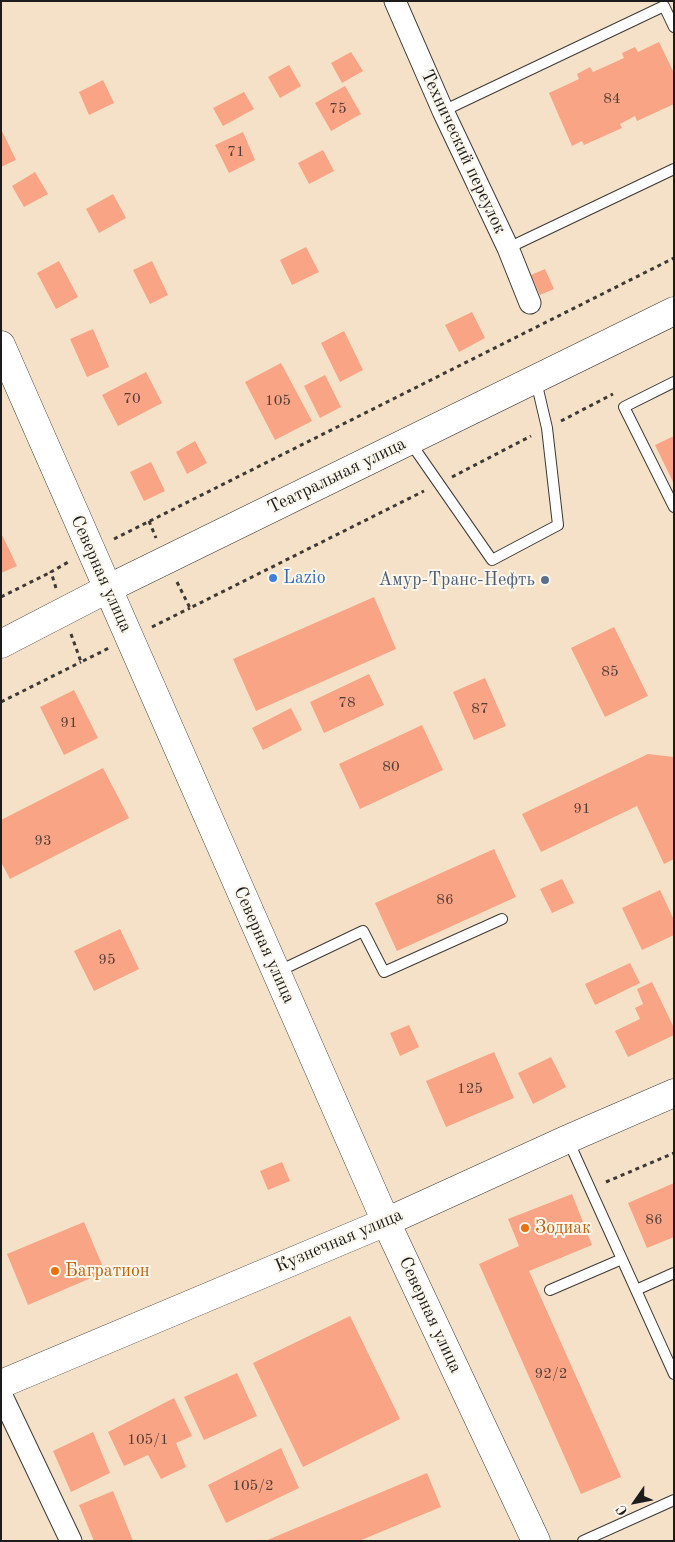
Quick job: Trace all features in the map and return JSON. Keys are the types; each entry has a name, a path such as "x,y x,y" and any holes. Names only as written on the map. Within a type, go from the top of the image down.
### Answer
{"street":[{"name":"Технический переулок","path":"395,1 443,111 508,248 530,303"},
{"name":"Театральная улица","path":"1,644 107,588 674,311"},
{"name":"Северная улица","path":"1,345 386,1222 536,1541"},
{"name":"Кузнечная улица","path":"1,1384 386,1222 674,1093"},
{"path":"1,1394 71,1541"}],"lane":[{"path":"443,111 664,6 674,27"},
{"path":"508,248 674,169"},
{"path":"409,441 492,560 558,525 547,428 536,378"},
{"path":"674,382 624,407 674,507"},
{"path":"276,972 363,931 384,972 502,919"},
{"path":"568,1139 674,1374"},
{"path":"550,1290 622,1259"},
{"path":"636,1290 674,1273"},
{"path":"583,1541 674,1500"}],"path":[{"path":"91,550 674,258"},
{"path":"149,522 190,608 547,428"},
{"path":"1,596 51,572"},
{"path":"1,702 81,662"},
{"path":"590,1189 674,1152"}],"building":[{"path":"659,42 674,73 674,104 637,121 635,116 620,124 622,128 584,145 582,141 572,146 549,93 579,79 577,74 590,67 593,72 624,58 622,53 635,47 638,52"},
{"path":"351,52 363,71 342,83 331,63"},
{"path":"289,65 301,86 280,98 268,77"},
{"path":"103,80 114,103 89,115 79,92"},
{"path":"345,86 361,114 331,131 315,103"},
{"path":"244,92 254,109 223,126 213,108"},
{"path":"1,129 16,160 1,167"},
{"path":"243,132 255,160 229,173 215,145"},
{"path":"323,150 334,171 309,184 298,163"},
{"path":"35,172 48,194 24,207 12,186"},
{"path":"113,194 126,218 99,233 86,209"},
{"path":"306,247 319,272 292,285 280,260"},
{"path":"59,261 78,297 56,309 37,273"},
{"path":"152,261 168,295 150,304 133,270"},
{"path":"545,269 554,289 540,295 531,275"},
{"path":"472,312 485,338 459,352 445,325"},
{"path":"93,329 109,367 87,377 70,339"},
{"path":"344,331 363,370 340,382 321,343"},
{"path":"281,363 312,421 275,440 245,382"},
{"path":"146,372 162,403 118,426 102,395"},
{"path":"325,375 341,407 320,418 304,386"},
{"path":"674,436 674,484 655,445"},
{"path":"195,441 207,463 187,474 176,452"},
{"path":"151,462 165,491 144,501 130,472"},
{"path":"1,533 17,566 1,573"},
{"path":"374,597 396,649 256,711 233,659"},
{"path":"614,627 648,696 605,717 571,648"},
{"path":"369,674 384,705 324,733 310,702"},
{"path":"485,678 506,726 474,740 453,692"},
{"path":"74,690 98,738 64,755 40,707"},
{"path":"291,708 302,730 263,750 252,728"},
{"path":"422,725 443,770 360,809 339,764"},
{"path":"648,754 674,757 674,859 664,864 637,806 541,852 522,814"},
{"path":"103,768 129,818 10,879 1,862 1,820"},
{"path":"494,849 516,897 397,951 375,903"},
{"path":"562,879 574,903 552,913 540,889"},
{"path":"660,890 674,920 674,935 642,950 622,908"},
{"path":"120,929 139,969 94,991 74,951"},
{"path":"630,963 640,983 595,1005 585,984"},
{"path":"652,982 674,1028 674,1035 628,1057 615,1031 640,1019 635,1008 643,1004 637,989"},
{"path":"409,1025 419,1047 400,1056 390,1033"},
{"path":"494,1052 514,1098 446,1127 426,1081"},
{"path":"551,1057 566,1087 533,1104 518,1073"},
{"path":"282,1162 290,1181 268,1190 260,1171"},
{"path":"674,1183 674,1237 647,1248 628,1203"},
{"path":"572,1194 592,1245 529,1271 621,1477 581,1494 479,1264 519,1246 508,1219"},
{"path":"84,1222 105,1272 28,1305 7,1254"},
{"path":"350,1316 400,1419 303,1467 253,1363"},
{"path":"237,1373 257,1416 204,1440 184,1397"},
{"path":"174,1398 192,1436 176,1443 186,1467 161,1479 148,1455 124,1466 108,1432"},
{"path":"93,1432 110,1473 71,1492 53,1451"},
{"path":"281,1448 299,1488 226,1523 208,1485"},
{"path":"427,1473 441,1507 359,1541 265,1541"},
{"path":"113,1491 133,1541 94,1541 79,1505"}],"place":[{"name":"Lazio","path":"273,578"},
{"name":"Амур-Транс-Нефть","path":"545,580"},
{"name":"Зодиак","path":"525,1228"},
{"name":"Багратион","path":"55,1271"}]}
